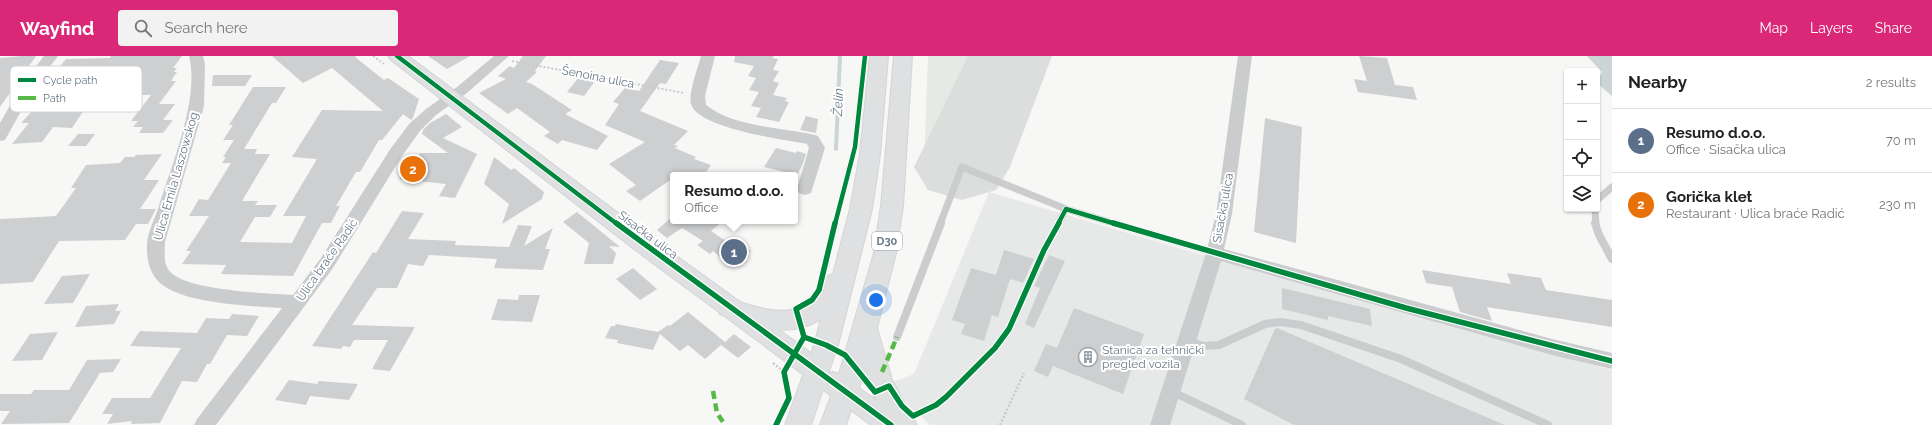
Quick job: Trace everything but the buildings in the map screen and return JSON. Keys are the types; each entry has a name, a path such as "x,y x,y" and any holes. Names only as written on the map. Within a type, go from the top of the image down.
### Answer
{"main road":[{"name":"Sisačka ulica","path":"397,56 728,307 844,391 903,422"},
{"name":"D30","path":"817,371 848,267 861,209 867,170 879,56"},
{"name":"D30","path":"865,324 885,252 892,206 903,56"},
{"path":"728,307 745,314 774,320 798,318 811,314 821,307 831,289 848,267"},
{"path":"833,425 844,391 854,367 865,324"},
{"path":"865,324 876,373 890,403 903,422"},
{"path":"798,425 817,371"}],"street":[{"path":"43,66 51,56"},
{"name":"Ulica Emila Laszowskog","path":"196,56 198,64 197,106 156,242 158,265 162,274 168,281 183,287 211,294 298,302"},
{"path":"708,56 698,96 697,102 699,108 718,119 813,140 817,148 805,189"},
{"name":"Sisačka ulica","path":"1160,425 1215,253 1224,214 1245,56"},
{"name":"Ulica braće Radić","path":"204,425 298,302 350,229 406,139 430,112 500,58"},
{"path":"0,136 13,112"},
{"path":"1215,253 1544,345 1612,361"}],"lane":[{"path":"897,337 962,167 1066,209 1215,253"},
{"path":"1600,197 1612,187"},
{"path":"1009,329 1044,250 1066,209"},
{"path":"1595,212 1594,216 1599,234 1612,259"},
{"path":"1188,340 1203,346 1218,345 1265,324 1280,322 1301,325 1401,359 1548,425"},
{"path":"1172,390 1231,422 1242,425"}],"path":[{"path":"903,422 936,405 946,397 996,348 1009,329"},
{"path":"785,379 784,372 794,354"},
{"path":"1000,425 1024,373"}],"shaded area":[{"path":"928,56 991,56 945,175 933,170 924,161"},
{"path":"1587,56 1612,56 1612,96 1600,86 1600,76 1602,72 1600,68"},
{"path":"989,192 1206,256 1612,370 1612,425 930,425 910,407 893,382 914,374"}],"waterway":[{"name":"Želin","path":"836,149 840,56"}],"runway":[{"path":"962,167 1010,56"}],"marked path":[{"path":"882,372 897,337"},
{"path":"713,391 717,413 725,425"}],"cycle path":[{"path":"397,56 642,243 891,425"},
{"path":"776,425 789,398 784,372 804,337 796,309 815,298 821,285 844,184 855,147 865,56"},
{"path":"804,337 826,345 845,355 875,392 889,386 902,406 913,416 936,405 995,348 1009,329 1044,250 1066,209 1406,308 1475,327 1612,361"}],"place":[{"name":"Gorička klet","path":"413,169"},
{"name":"Resumo d.o.o.","path":"734,252"},
{"name":"Stanica za tehnički pregled vozila","path":"1088,357"}]}
